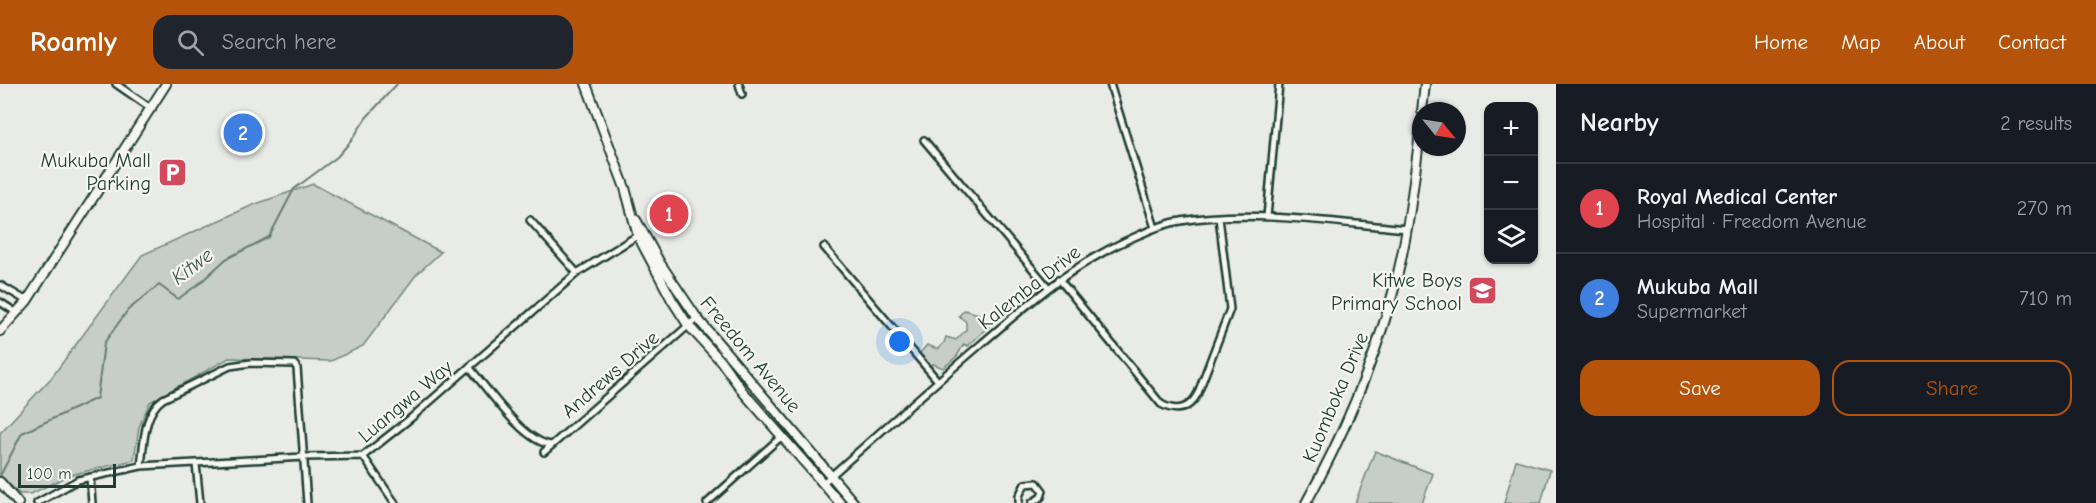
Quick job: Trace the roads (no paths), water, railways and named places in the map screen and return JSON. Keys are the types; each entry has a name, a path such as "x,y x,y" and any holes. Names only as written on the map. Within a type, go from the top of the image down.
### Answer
{"main road":[{"path":"0,331 27,301 166,84"},
{"name":"Freedom Avenue","path":"586,84 641,234 661,280 688,325 840,503"},
{"path":"1423,102 1425,84"},
{"name":"Kuomboka Drive","path":"1306,503 1328,462 1365,375 1392,297 1407,229 1417,156"},
{"name":"Freedom Avenue","path":"641,234 697,318 854,503"},
{"path":"2,484 18,503"}],"street":[{"path":"116,84 152,108"},
{"path":"739,84 742,94"},
{"path":"1110,84 1155,228"},
{"path":"1267,217 1278,84"},
{"path":"924,140 1048,287"},
{"path":"1059,279 1161,404 1168,408 1188,407 1194,402 1198,393 1230,309 1219,217"},
{"name":"Kalemba Drive","path":"823,483 1048,287 1107,248 1155,228 1179,221 1219,217 1267,217 1407,229"},
{"path":"530,220 577,273"},
{"name":"Luangwa Way","path":"37,503 68,484 141,466 304,456 363,456 411,418 577,273 641,234"},
{"path":"824,247 938,381"},
{"path":"0,285 27,301"},
{"path":"0,302 17,313"},
{"name":"Andrews Drive","path":"544,452 697,318"},
{"path":"141,466 149,417 156,404 214,372 230,366 251,363 291,364 296,366 307,503"},
{"path":"469,367 506,412 529,434 537,441 552,445"},
{"path":"707,503 782,436"},
{"path":"363,456 395,503"},
{"path":"196,464 200,503"},
{"path":"90,477 92,503"},
{"path":"1019,503 1024,484 1037,483 1043,490 1041,497 1032,503"}],"waterway":[{"name":"Kitwe","path":"0,476 22,433 97,398 104,343 128,310 159,285 178,299 226,259 269,237 294,189 337,157 366,118 397,84"}],"place":[{"name":"Mukuba Mall","path":"243,133"},
{"name":"Mukuba Mall Parking","path":"172,172"},
{"name":"Royal Medical Center","path":"669,214"},
{"name":"Kitwe Boys Primary School","path":"1483,291"}]}
